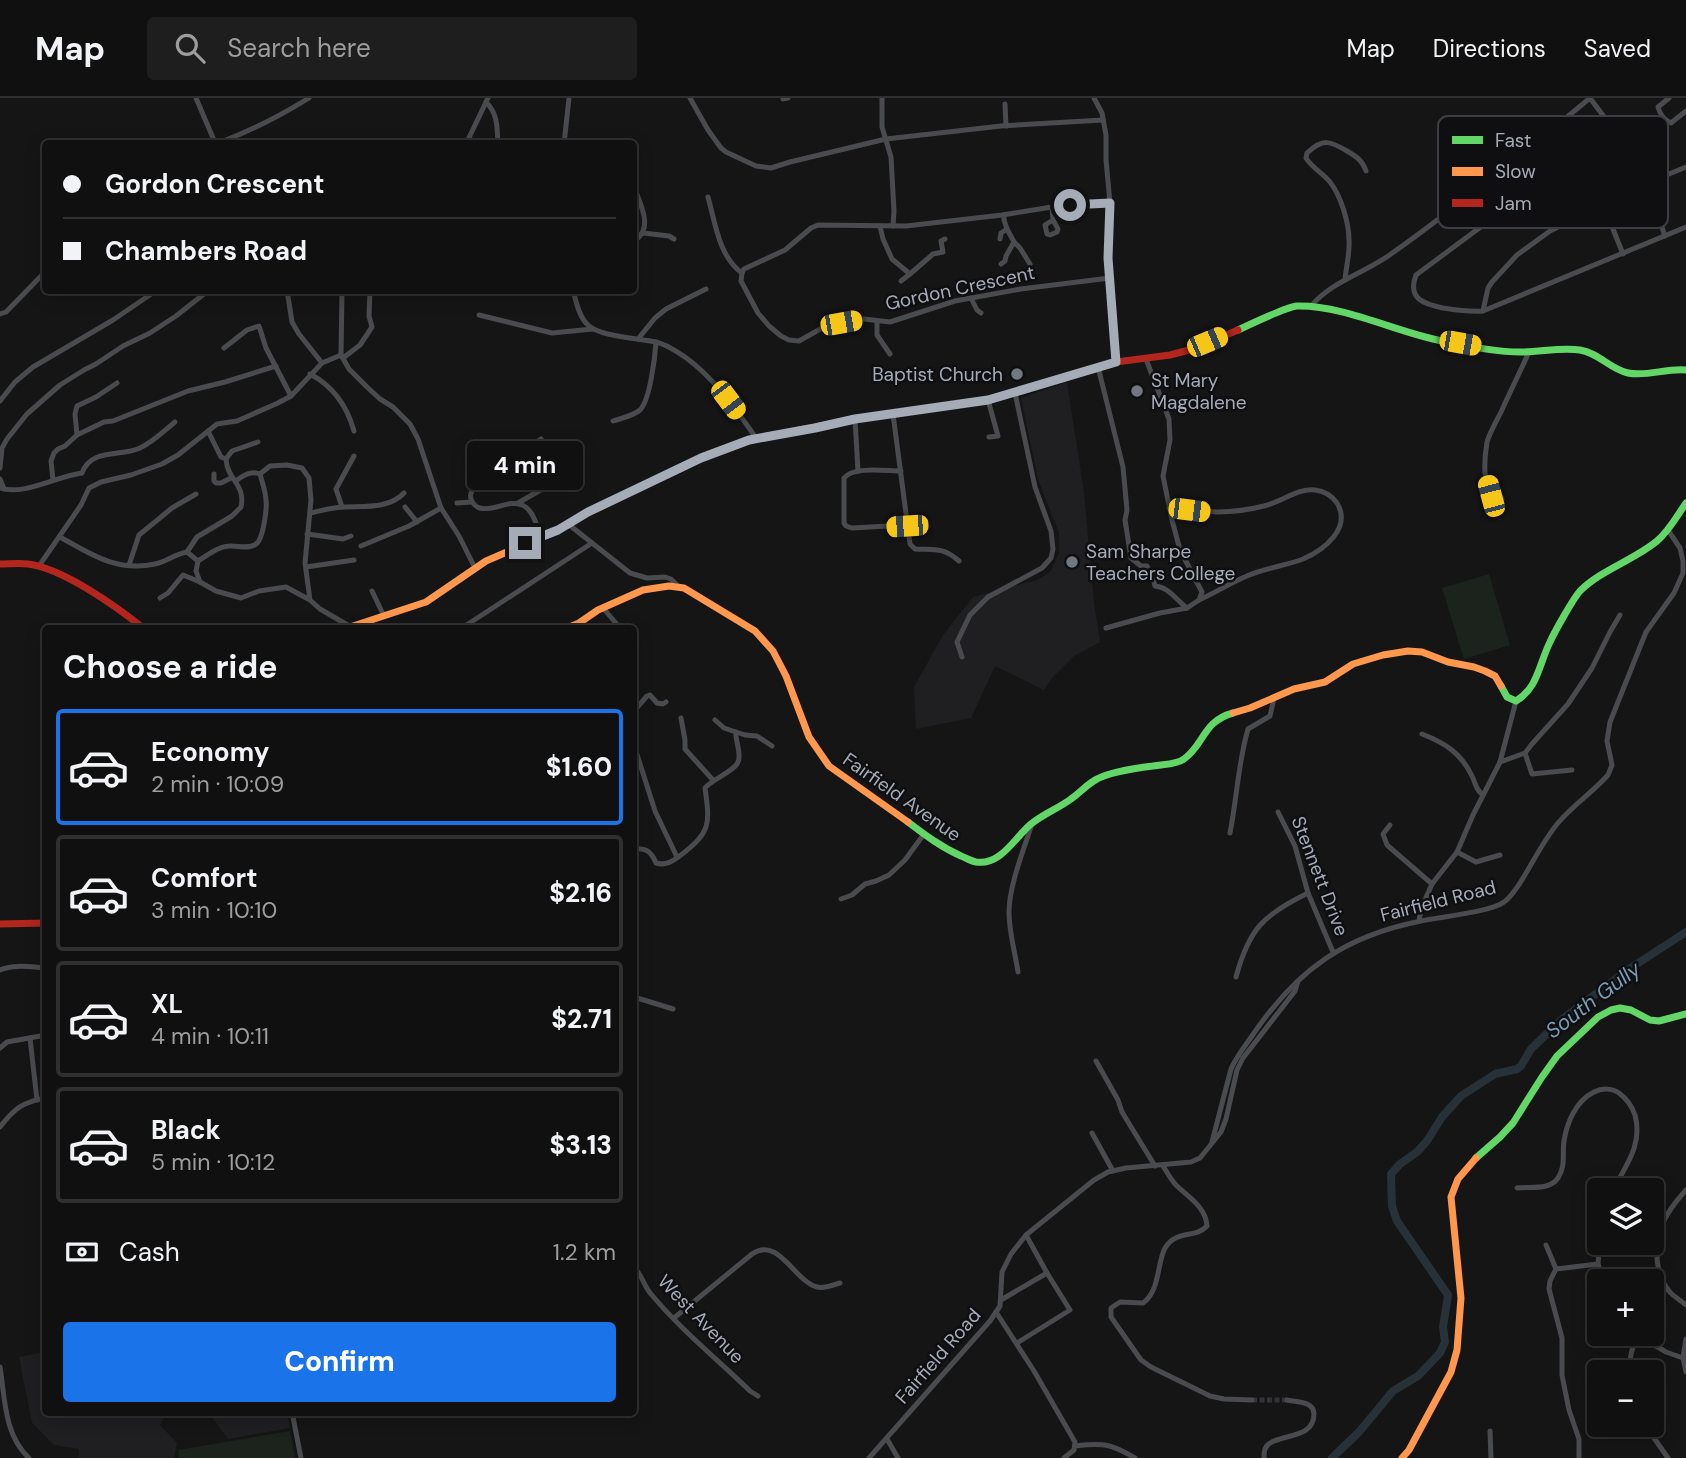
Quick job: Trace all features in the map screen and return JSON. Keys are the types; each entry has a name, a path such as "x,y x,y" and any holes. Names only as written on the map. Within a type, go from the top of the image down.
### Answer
{"street":[{"path":"196,98 214,140"},
{"path":"226,140 254,130 309,98"},
{"path":"564,140 569,98"},
{"path":"690,98 721,148 756,166 771,168 886,139 1006,126 1103,120"},
{"path":"882,98 882,127 891,157 893,226"},
{"path":"1094,98 1103,120 1110,203 1108,258 1116,362"},
{"path":"1569,116 1590,98 1604,116"},
{"path":"1662,116 1658,107 1670,98"},
{"path":"468,140 487,100"},
{"path":"487,100 496,116 498,140"},
{"path":"1005,104 1006,126"},
{"path":"1668,122 1671,123 1686,111"},
{"path":"1345,280 1350,239 1346,218 1330,182 1310,164 1306,158 1307,153 1321,143 1335,143 1361,160 1366,171"},
{"path":"1668,174 1686,167"},
{"path":"637,197 645,222 643,233 637,238"},
{"path":"708,197 722,247 741,273 744,269 785,250 818,225 931,224 1052,207 1110,203"},
{"path":"1052,207 1053,220"},
{"path":"1004,215 1007,229 1030,264"},
{"path":"1311,306 1325,291 1382,261 1438,220"},
{"path":"880,226 892,258 910,274"},
{"path":"1478,228 1416,275 1413,282 1415,295 1426,304 1457,310 1483,311 1686,227"},
{"path":"1483,311 1492,282 1517,256 1556,228"},
{"path":"1613,228 1623,254"},
{"path":"1662,228 1665,236"},
{"path":"1000,239 1001,233 1007,229"},
{"path":"643,233 674,239"},
{"path":"901,281 933,254 943,252 941,241 944,239"},
{"path":"1001,264 1014,242"},
{"name":"Gordon Crescent","path":"741,273 741,281 758,313 769,326 789,341 799,341 824,327 841,323 864,319 890,322 971,298 1110,278"},
{"path":"0,314 6,312 42,275"},
{"path":"638,339 654,318 666,309 706,289"},
{"path":"0,401 15,382 33,367 151,294"},
{"path":"0,468 2,448 7,439 27,414 60,385 123,346 150,333 204,294"},
{"path":"288,294 292,322 322,363"},
{"path":"342,294 342,356 349,369 367,387 411,424 441,508 475,568"},
{"path":"40,566 81,505 89,488 162,464 178,455 217,424 237,421 278,403 291,396 322,363 342,356 360,345 372,327 369,316 370,294"},
{"path":"574,294 582,317 593,329 656,342 686,358 728,400 756,438"},
{"path":"971,298 981,313"},
{"path":"358,625 426,602 486,561 701,458 756,438 855,419 988,400 1116,362 1193,349 1294,306 1311,306 1383,324 1418,336 1482,347 1529,352 1552,349 1583,350 1631,374 1679,368 1686,370"},
{"path":"479,315 551,333 593,329"},
{"path":"877,321 877,335 890,354"},
{"path":"224,348 247,330 258,326 266,348 291,396"},
{"path":"613,421 642,408 649,387 656,342"},
{"path":"1487,480 1485,466 1488,440 1529,352"},
{"path":"1146,359 1169,419 1170,440 1163,476 1180,550 1202,592 1199,600"},
{"path":"53,480 51,461 54,453 77,435 104,422 188,391 276,366"},
{"path":"1098,367 1123,467 1127,510 1125,520 1131,558 1141,566 1147,566 1155,586 1169,590 1175,599 1187,608"},
{"path":"310,374 322,380 337,396 349,415 354,431"},
{"path":"77,435 77,406 117,383"},
{"path":"962,657 957,642 970,615 988,597 1042,568 1051,558 1053,549 1051,531 1035,487 1015,393"},
{"path":"988,400 998,436 989,437"},
{"path":"893,414 911,544 915,549 941,549 959,561"},
{"path":"855,419 858,471"},
{"path":"89,488 82,474 84,468 95,459 137,450 175,422"},
{"path":"208,431 221,457 226,459"},
{"path":"541,439 481,482 472,490 470,497 480,508 518,503 551,484"},
{"path":"187,552 197,537 241,508 242,493 226,466 226,459 232,451 258,442"},
{"path":"342,507 336,489 354,456"},
{"path":"260,474 264,469 275,465 302,468 309,478 311,486 306,568 310,600"},
{"path":"901,471 858,471 847,474 844,478 844,523 852,528 907,526"},
{"path":"214,474 214,481 221,483 249,473 260,474"},
{"path":"0,480 2,489 22,489 82,474"},
{"path":"200,582 196,571 198,561 219,548 253,546 259,542 266,499 260,474"},
{"path":"1106,628 1187,608 1247,575 1307,557 1331,541 1338,531 1342,515 1334,499 1314,489 1236,512 1210,513 1169,508"},
{"path":"310,513 386,503 404,493"},
{"path":"129,565 139,535 169,510 196,494"},
{"path":"457,503 472,502"},
{"path":"518,503 525,506 532,515 541,536"},
{"path":"1419,921 1432,884 1457,852 1500,762 1516,701 1526,695 1533,685 1550,642 1579,592 1656,542 1668,530 1686,503"},
{"path":"405,507 416,522"},
{"path":"361,546 441,508"},
{"path":"568,524 630,573 647,578 671,579 678,586"},
{"name":"Fairfield Road","path":"869,1458 996,1312 1001,1300 1004,1266 1026,1235 1094,1180 1108,1172 1191,1162 1200,1158 1221,1132 1237,1070 1243,1058 1295,991 1298,981 1309,970 1333,952 1367,936 1419,921 1498,906 1511,896 1559,821 1608,775 1612,765 1607,741 1611,722 1646,632 1674,593 1683,573 1680,548 1668,530"},
{"path":"307,534 343,538 351,536"},
{"path":"60,537 96,558 117,565 136,567 159,564 187,552 198,561"},
{"path":"222,537 227,546"},
{"path":"468,625 592,543"},
{"path":"306,568 354,560"},
{"path":"0,564 40,566 71,579 140,625"},
{"path":"160,598 168,593 183,575 216,591 242,598 259,591 286,587 310,600 344,625"},
{"path":"574,625 643,590 678,586"},
{"name":"Fairfield Avenue","path":"678,586 755,631 779,661 809,737 830,766 943,848 975,862 994,859 1031,824 1070,800 1097,779 1183,760 1215,721 1224,715 1250,708 1294,689 1325,681 1353,664 1383,655 1422,652 1485,671 1495,676 1507,697 1516,701"},
{"path":"372,591 384,616"},
{"path":"603,608 617,625"},
{"path":"1500,762 1525,753 1577,692 1620,615"},
{"path":"637,708 650,695 657,703 666,702"},
{"path":"1230,833 1242,749 1248,729 1269,716 1274,698"},
{"path":"681,718 685,749 713,780"},
{"path":"715,720 724,728 757,736 772,746"},
{"path":"637,849 646,849 656,863 662,865 670,862 703,836 708,811 705,788 734,768 738,762 736,733"},
{"path":"1422,734 1451,748 1462,759 1473,778 1476,790 1483,795"},
{"path":"1525,753 1532,774 1572,769"},
{"path":"637,754 655,811 677,857"},
{"name":"Stennett Drive","path":"1278,812 1295,846 1308,893 1333,952"},
{"path":"1018,972 1009,909 1031,824"},
{"path":"1390,825 1383,834 1387,845 1432,884"},
{"path":"841,899 852,895 865,884 889,875 899,867 924,834"},
{"path":"1457,852 1476,862 1500,855"},
{"path":"848,890 858,889"},
{"path":"1237,977 1243,953 1267,916 1308,893"},
{"path":"0,924 42,923"},
{"path":"0,970 21,966 42,968"},
{"path":"637,998 673,1009"},
{"path":"1402,1458 1409,1450 1451,1372 1457,1350 1461,1298 1451,1190 1459,1176 1520,1115 1554,1060 1600,1016 1621,1008 1656,1021 1686,1014"},
{"path":"0,1048 8,1042 42,1036"},
{"path":"30,1038 37,1100"},
{"path":"1096,1061 1122,1112 1155,1166"},
{"path":"1517,1188 1543,1187 1556,1180 1564,1165 1564,1142 1570,1117 1578,1104 1590,1094 1601,1090 1614,1090 1626,1098 1634,1110 1638,1126 1637,1140 1631,1157 1620,1178"},
{"path":"0,1127 18,1107 42,1099"},
{"path":"1093,1133 1114,1171"},
{"path":"1163,1166 1174,1184 1203,1212 1207,1226 1200,1231 1173,1238 1164,1250 1160,1270 1148,1299 1143,1303 1120,1302 1111,1308 1111,1317 1141,1360 1151,1367 1210,1396 1252,1400"},
{"path":"1686,1190 1664,1219 1656,1255 1662,1281 1670,1293 1686,1304"},
{"path":"1017,1343 1070,1310 1026,1235"},
{"path":"1546,1245 1556,1269 1549,1289 1562,1338 1562,1375 1569,1410 1579,1439 1579,1458"},
{"path":"674,1318 758,1250 774,1252 815,1286 827,1287 840,1283"},
{"path":"1599,1255 1600,1269"},
{"path":"1556,1269 1598,1264"},
{"name":"West Avenue","path":"637,1270 648,1291 674,1318 750,1391 758,1395"},
{"path":"1001,1300 1047,1273"},
{"path":"996,1312 1075,1442 1074,1450 1064,1458"},
{"path":"1686,1339 1682,1358 1686,1372"},
{"path":"1656,1346 1682,1358"},
{"path":"0,1367 3,1410 12,1436 28,1458"},
{"path":"1264,1458 1265,1448 1269,1443 1299,1434 1311,1425 1314,1413 1312,1407 1303,1402 1287,1400"},
{"path":"293,1416 301,1458"},
{"path":"1490,1431 1491,1458"},
{"path":"1654,1437 1668,1458"},
{"path":"887,1439 898,1458"},
{"path":"1075,1446 1100,1443 1124,1450 1135,1458"}],"shaded area":[{"name":"Sam Sharpe Teachers College","path":"1067,382 1084,493 1100,642 1074,656 1044,690 995,666 971,718 916,729 914,687 943,635 973,597 1037,580 1051,571 1059,553 1059,533 1038,479 1021,398"},
{"path":"1489,574 1510,645 1464,659 1442,588"},
{"path":"42,1353 42,1416 166,1416 160,1425 177,1443 174,1458 79,1458 79,1449 54,1445 32,1423 19,1357"},
{"path":"211,1416 288,1416 290,1428 228,1439"},
{"path":"290,1431 295,1458 179,1458 178,1450"}],"waterway":[{"name":"South Gully","path":"1332,1458 1359,1432 1393,1391 1418,1376 1440,1353 1445,1342 1443,1327 1448,1295 1397,1221 1392,1206 1391,1174 1427,1141 1442,1117 1461,1096 1495,1074 1517,1069 1531,1049 1560,1021 1629,969 1686,932"}],"tunnel":[{"path":"1252,1400 1287,1400"}],"traffic: fast":[{"path":"1238,330 1292,307 1315,307 1351,314 1424,337 1482,348 1521,352 1580,350 1628,373 1686,370"},
{"path":"1501,686 1507,697 1516,701 1523,696 1534,682 1552,637 1580,591 1657,541 1686,503"},
{"path":"908,822 940,845 968,859 976,862 993,860 1031,824 1093,781 1116,772 1181,761 1191,753 1210,727 1233,713"},
{"path":"1476,1158 1513,1123 1557,1056 1598,1017 1620,1008 1659,1021 1686,1014"}],"traffic: slow":[{"path":"356,625 426,602 486,561 558,530 588,512 681,468"},
{"path":"574,625 598,610 643,590 669,586 684,588 755,631 773,651 786,676 809,737 829,766 908,822"},
{"path":"1233,713 1294,689 1325,682 1353,664 1408,651 1422,652 1485,671 1495,676 1501,686"},
{"path":"1402,1458 1409,1450 1451,1372 1457,1350 1461,1298 1451,1197 1458,1179 1476,1158"}],"traffic: jam":[{"path":"681,468 749,440 855,419 988,400 1116,362 1193,349 1238,330"},
{"path":"0,564 28,564 57,573 104,599 139,625"},
{"path":"0,924 42,923"}],"place":[{"name":"Baptist Church","path":"1017,374"},
{"name":"St Mary Magdalene","path":"1137,391"},
{"name":"Sam Sharpe Teachers College","path":"1072,562"}],"route":[{"path":"525,543 558,530 588,512 701,458 749,440 855,419 988,400 1116,362 1108,258 1110,203 1070,205"}]}
